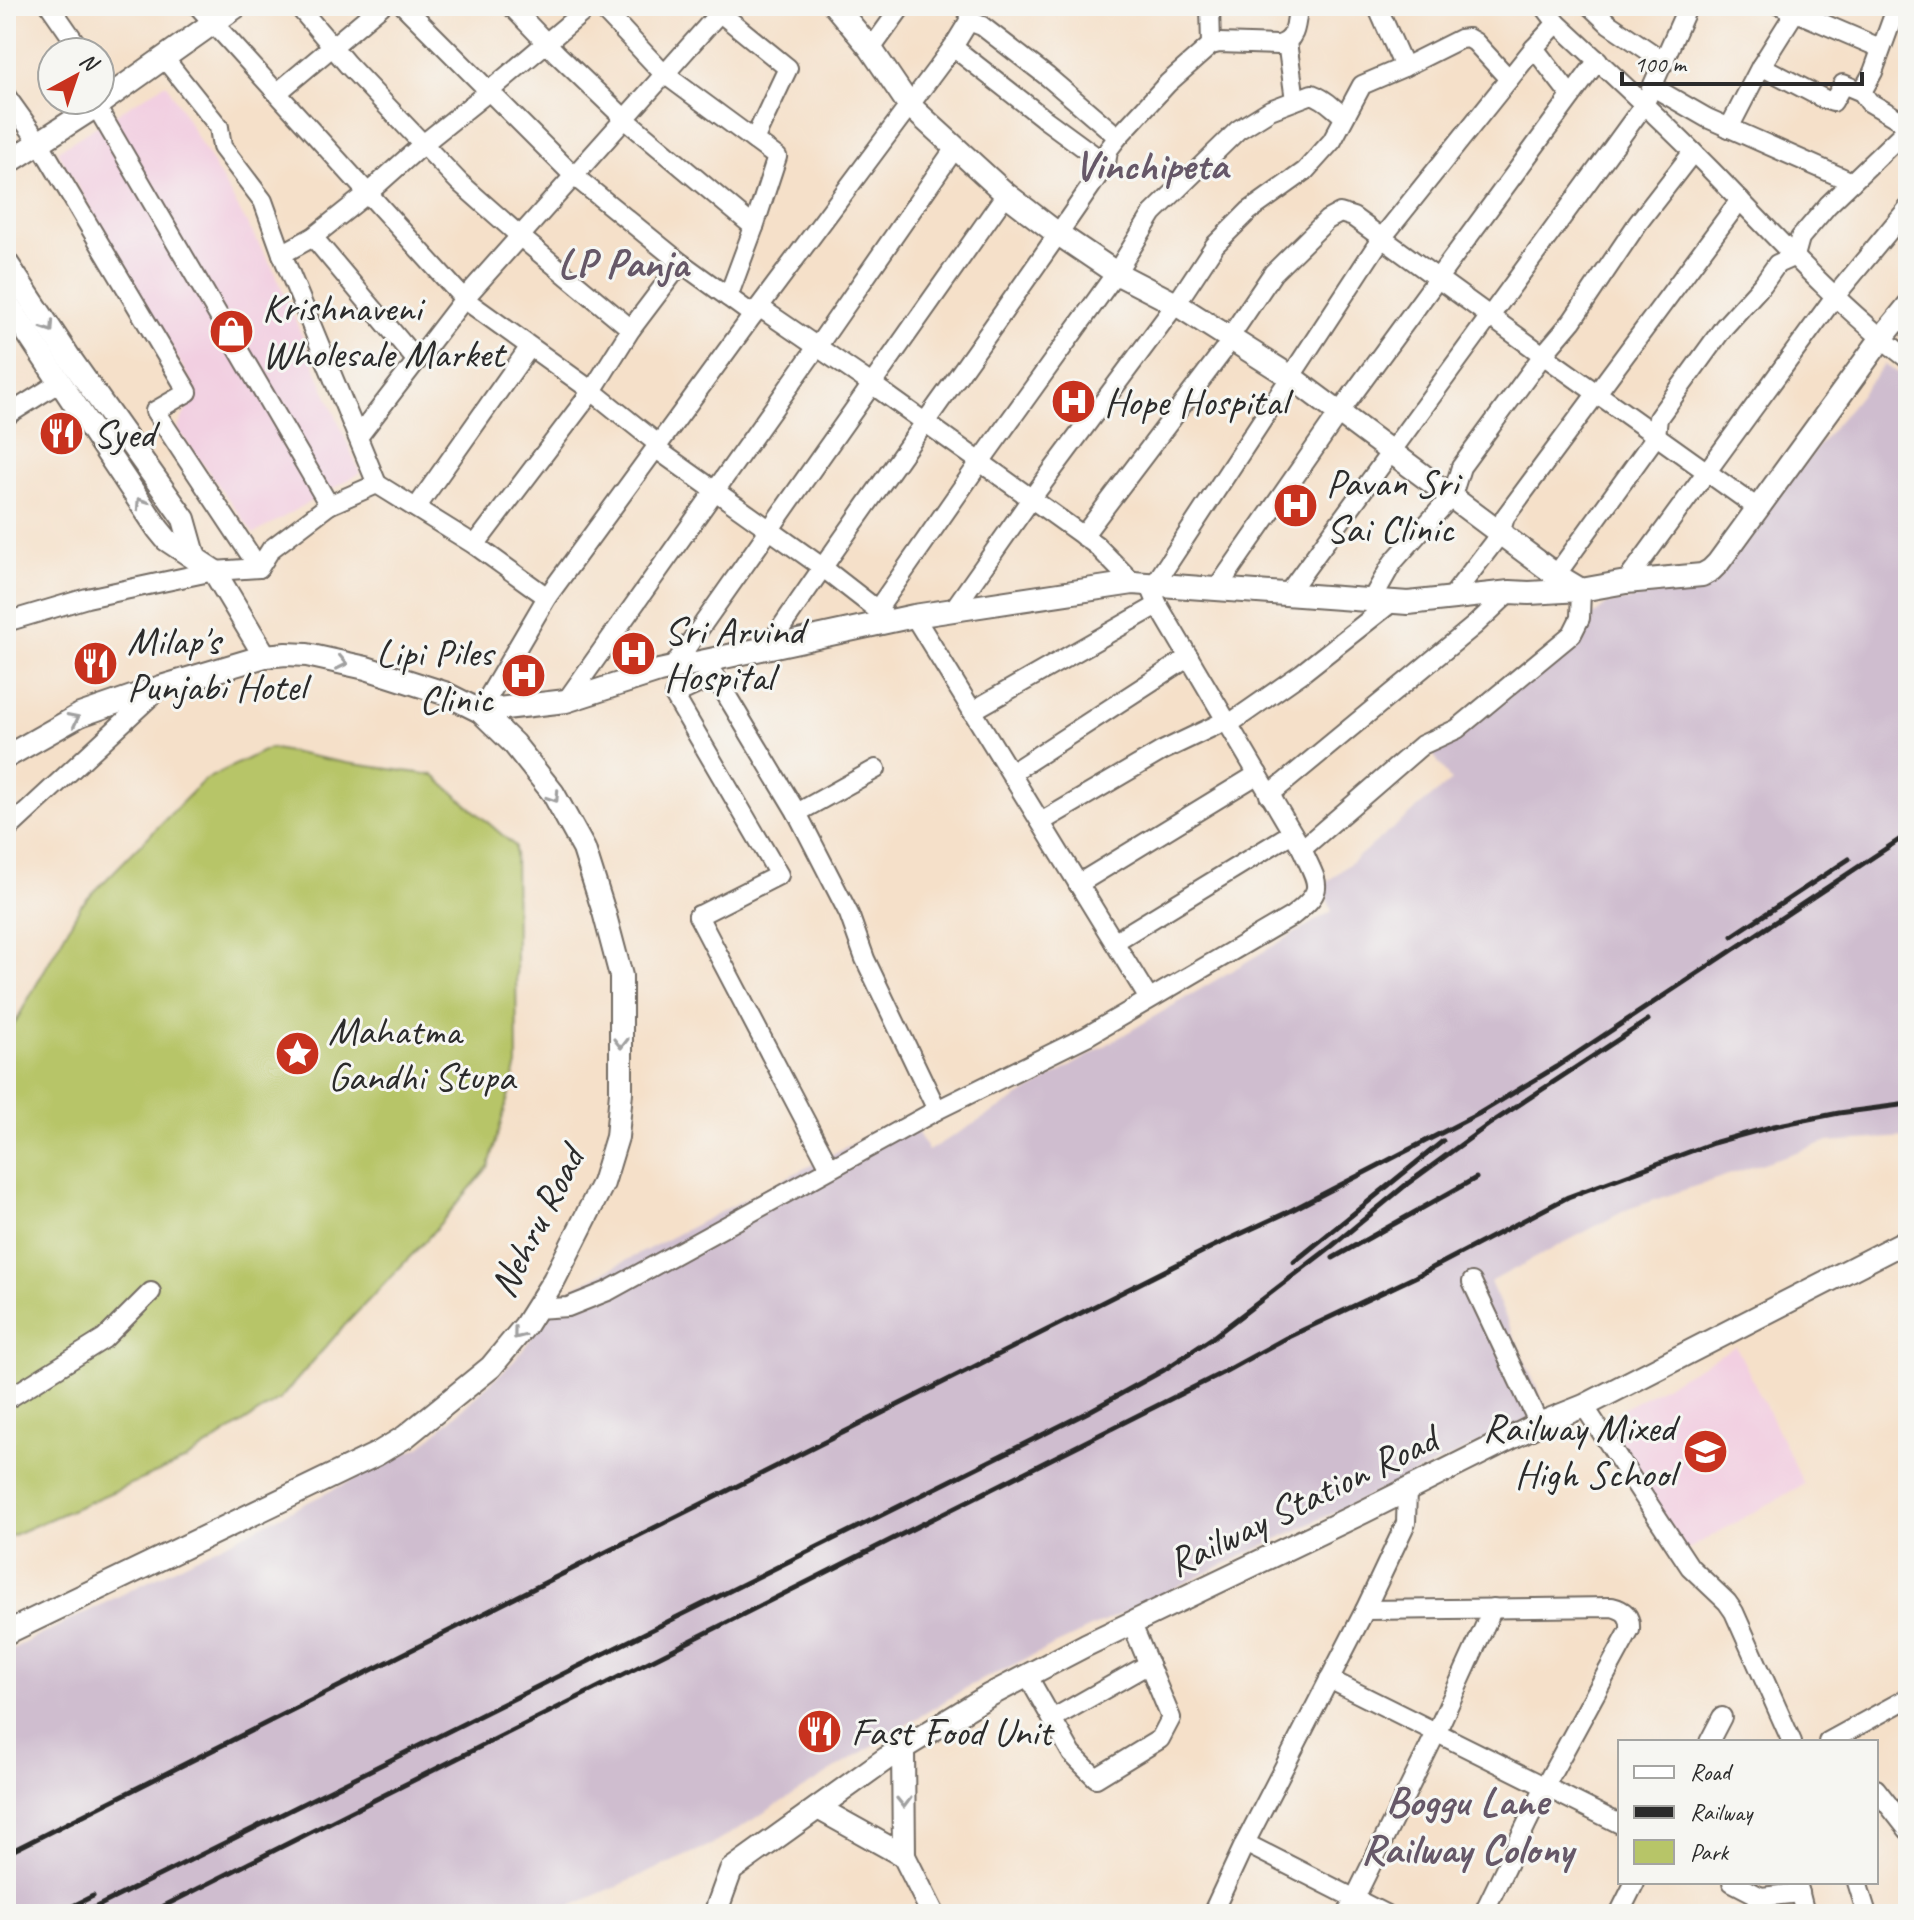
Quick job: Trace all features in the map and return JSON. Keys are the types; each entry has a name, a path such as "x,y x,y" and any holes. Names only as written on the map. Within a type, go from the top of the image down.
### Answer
{"street":[{"path":"50,6 71,36"},
{"path":"198,6 464,299 592,391 656,446 884,615"},
{"path":"116,86 164,58 237,6"},
{"path":"298,6 459,182 631,329"},
{"path":"277,93 381,6"},
{"path":"404,6 574,176 681,263 728,297 817,347 873,385 1096,545 1148,591 1297,841 1317,883 1316,893 1292,916 1087,1036 937,1110 608,1291 568,1307 536,1309"},
{"path":"511,6 625,119 754,227"},
{"path":"282,254 313,237 368,193 590,6"},
{"path":"600,6 665,74 777,157 728,297"},
{"path":"835,6 871,49 909,105 1006,194 1116,273 1176,304 1226,345 1291,377 1500,534 1581,590"},
{"path":"871,49 902,6"},
{"path":"1210,6 1211,45"},
{"path":"768,647 1059,234 1106,164 1108,150 1118,137 1168,83 1211,45 1279,45 1287,42 1293,37 1298,6"},
{"path":"1377,6 1404,67"},
{"path":"1544,6 1557,23 1693,152 1795,256 1881,339 1908,359"},
{"path":"1590,6 1609,24 1665,62"},
{"path":"1288,593 1644,105 1688,6"},
{"path":"1862,92 1873,72 1897,6"},
{"path":"358,437 464,299 665,74 716,9 788,68 754,140"},
{"path":"1729,128 1789,9 1880,48"},
{"path":"480,711 547,597 953,47 968,13 1118,137"},
{"path":"972,711 1148,591 1381,239 1557,23"},
{"path":"953,610 1176,304 1215,245 1249,211 1305,171 1332,141 1362,85 1468,38 1509,79"},
{"path":"1287,42 1295,100"},
{"path":"953,47 1106,164"},
{"path":"1534,48 1571,96"},
{"path":"164,58 219,127 222,147 263,201 377,484 475,545 547,597"},
{"path":"1216,590 1339,413 1598,60"},
{"path":"1761,66 1833,102 1843,84 1862,92 1869,102 1908,126 1828,205 1800,238 1795,256"},
{"path":"1653,87 1707,118 1852,182"},
{"path":"884,615 980,462 1116,273 1153,213 1238,130 1270,110 1312,94 1326,99 1344,116"},
{"path":"6,96 39,142 188,392 155,411 259,568"},
{"path":"6,164 73,116"},
{"path":"116,116 329,505"},
{"path":"566,701 955,148"},
{"path":"1041,822 1162,751 1228,722 1302,673 1382,601 1393,562 1452,496 1461,467 1543,355 1572,321 1638,223 1693,152"},
{"path":"672,668 1006,194"},
{"path":"1451,598 1500,534 1505,517 1740,200"},
{"path":"1626,582 1836,295 1908,208"},
{"path":"1083,536 1226,345 1273,273 1327,220 1340,213 1353,217 1759,509"},
{"path":"313,237 417,361"},
{"path":"1556,575 1656,436 1658,418 1724,327 1777,264 1795,256"},
{"path":"6,262 184,519 195,558"},
{"path":"475,545 592,391 631,329 681,263"},
{"path":"6,301 158,529 167,540 214,571 265,656"},
{"path":"480,711 566,701 672,668 768,647 884,615 914,616 1148,591 1288,593 1408,603 1510,592 1581,590 1626,582 1702,575 1711,570 1759,509 1908,306"},
{"path":"416,508 529,348"},
{"path":"6,416 60,382"},
{"path":"259,568 271,549 329,505 377,484"},
{"path":"6,622 87,598 214,571 259,568"},
{"path":"1114,942 1297,841 1422,745 1457,729 1572,634 1580,618 1581,590"},
{"path":"1269,795 1475,625 1510,592"},
{"path":"914,616 1149,999"},
{"name":"Nehru Road","path":"6,757 80,715 265,656 307,655 366,668 444,693 480,711 514,744 553,793 584,849 621,976 621,1092 617,1137 603,1183 554,1280 525,1326 491,1367 405,1437 377,1454 6,1633"},
{"path":"1011,773 1189,657"},
{"path":"830,1168 698,915 779,875 674,695 715,676 797,813 849,914 865,959 937,1110"},
{"path":"6,831 161,687"},
{"path":"797,813 876,769"},
{"path":"1078,884 1258,774"},
{"name":"Railway Station Road","path":"715,1914 731,1870 903,1748 988,1696 1539,1424 1584,1406 1908,1240"},
{"path":"1472,1282 1539,1424"},
{"path":"6,1400 104,1339 151,1292"},
{"path":"1584,1406 1690,1567 1734,1612 1791,1740"},
{"path":"1212,1914 1406,1523 1407,1490"},
{"path":"1365,1610 1612,1607 1627,1614 1630,1630 1545,1786 1483,1914"},
{"path":"1350,1906 1436,1733 1493,1608"},
{"path":"1027,1675 1072,1754 1096,1778 1160,1739 1171,1718 1132,1624"},
{"path":"1052,1719 1149,1664"},
{"path":"1329,1679 1618,1823"},
{"path":"1832,1740 1908,1698"},
{"path":"1710,1740 1722,1717"},
{"path":"903,1748 904,1856 933,1914"},
{"path":"1878,1792 1908,1830"},
{"path":"818,1808 904,1856"},
{"path":"1245,1843 1350,1906 1385,1914"},
{"path":"1619,1914 1634,1884"},
{"path":"1734,1884 1757,1906 1798,1887 1805,1914"},
{"path":"1858,1884 1867,1914"}],"shaded area":[{"name":"Krishnaveni Wholesale Market","path":"166,83 275,272 360,473 254,534 177,429 196,390 57,151"},
{"path":"1885,364 1908,380 1908,1137 1826,1142 1628,1209 1490,1282 1547,1411 971,1685 715,1843 553,1914 6,1914 6,1652 423,1445 514,1361 567,1291 908,1115 928,1151 1332,911 1322,886 1451,781 1431,751 1607,604 1707,583"},
{"name":"Railway Mixed High School","path":"1736,1346 1804,1484 1678,1555 1608,1417"}],"green space":[{"path":"269,748 433,775 515,846 517,1065 489,1166 427,1239 280,1399 184,1461 6,1538 6,1039 81,905 204,780"}],"railway":[{"path":"6,1854 1480,1113 1556,1067 1908,834"},
{"path":"1732,936 1849,859"},
{"path":"82,1914 1086,1413 1164,1370 1212,1338 1407,1184 1488,1125 1648,1020"},
{"path":"148,1914 1286,1338 1415,1277 1568,1197 1713,1143 1774,1126 1908,1104"},
{"path":"1294,1262 1443,1141"},
{"path":"1333,1258 1476,1178"},
{"path":"57,1914 93,1896"}],"place":[{"name":"Krishnaveni Wholesale Market","path":"231,331"},
{"name":"Hope Hospital","path":"1073,402"},
{"name":"Syed","path":"62,434"},
{"name":"Pavan Sri Sai Clinic","path":"1295,506"},
{"name":"Sri Arvind Hospital","path":"633,654"},
{"name":"Milap's Punjabi Hotel","path":"96,664"},
{"name":"Lipi Piles Clinic","path":"524,676"},
{"name":"Mahatma Gandhi Stupa","path":"297,1054"},
{"name":"Railway Mixed High School","path":"1706,1451"},
{"name":"Fast Food Unit","path":"820,1732"}],"district":[{"name":"Vinchipeta","path":"1151,165"},
{"name":"LP Panja","path":"623,263"},
{"name":"Boggu Lane Railway Colony","path":"1467,1825"}]}
